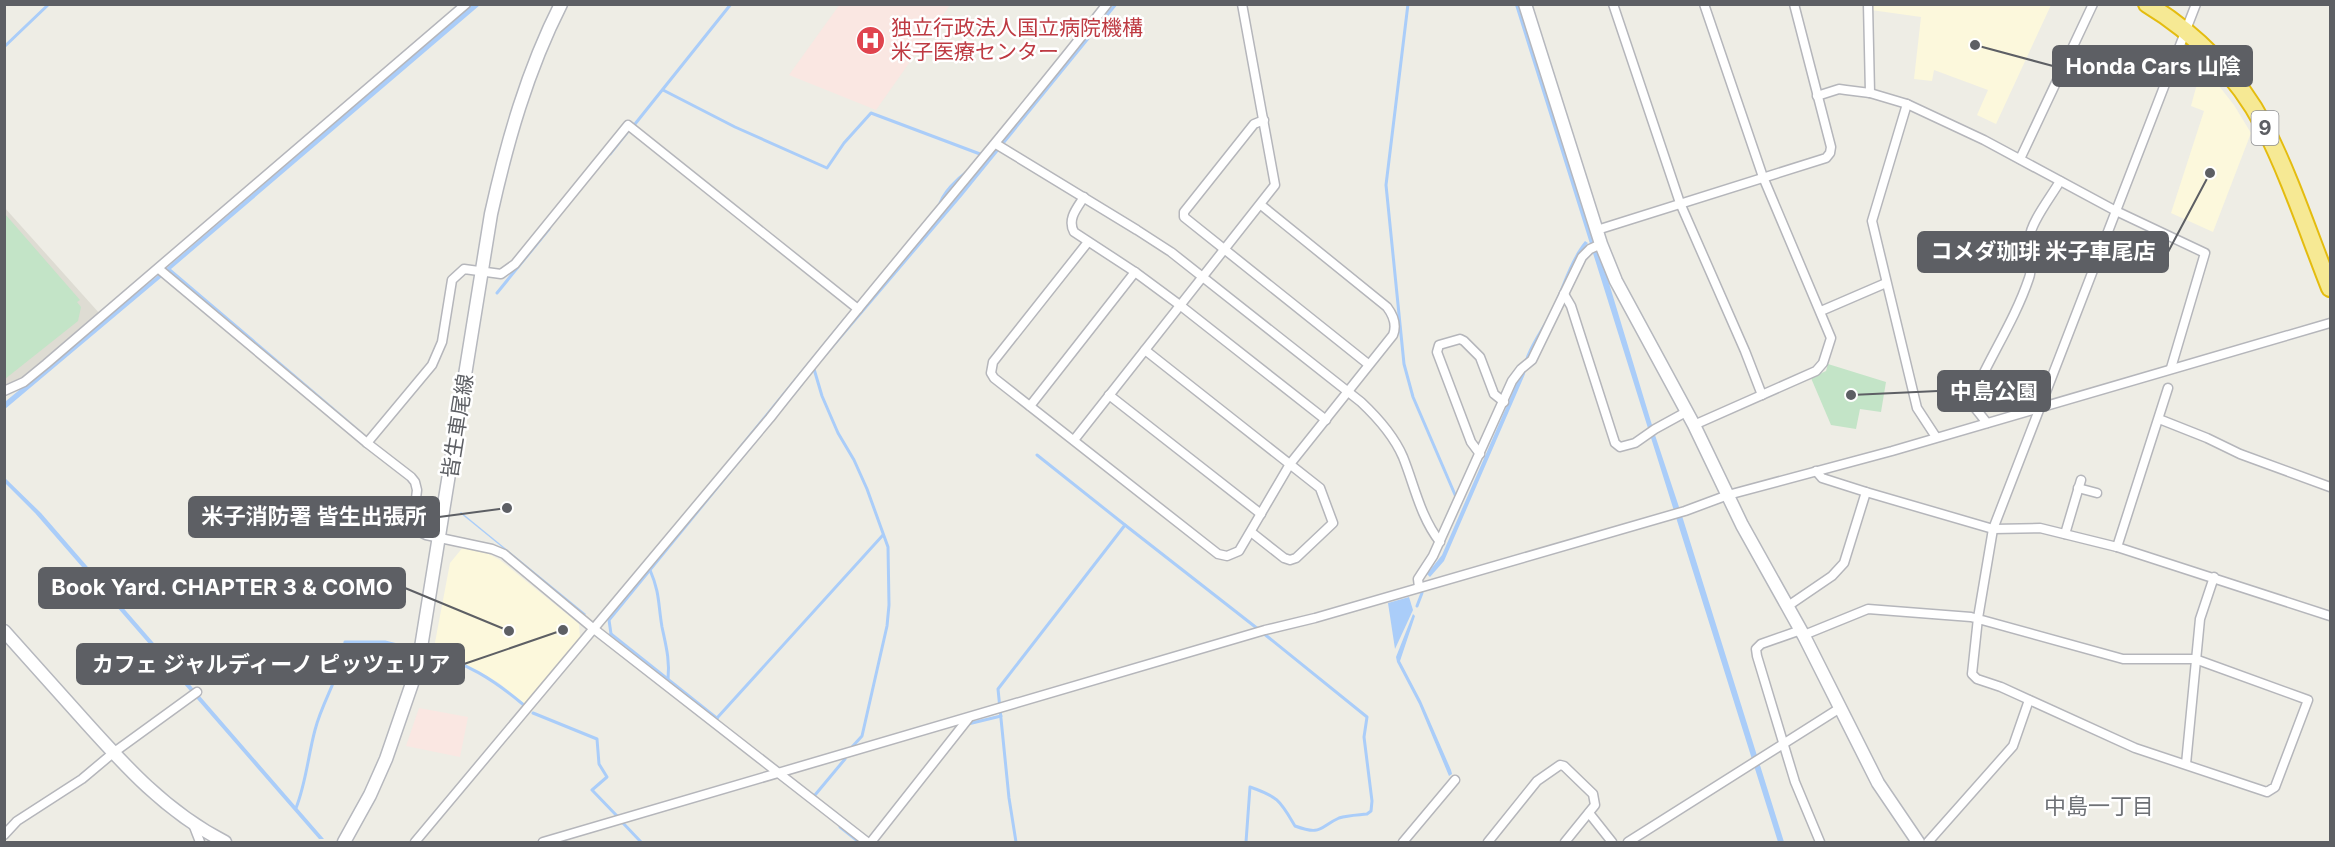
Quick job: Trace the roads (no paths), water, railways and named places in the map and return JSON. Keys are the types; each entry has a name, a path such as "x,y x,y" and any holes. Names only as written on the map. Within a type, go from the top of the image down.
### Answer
{"highway":[{"name":"9","path":"2147,4 2186,31 2222,66 2263,125 2331,288"}],"street":[{"path":"4,391 24,382 159,269 466,4"},
{"name":"皆生車尾線","path":"344,843 374,786 406,705 418,666 500,174 520,102 547,32 561,4"},
{"path":"415,843 771,418 858,309 996,144 1107,4"},
{"path":"1074,440 1261,206 1275,185 1242,4"},
{"path":"1613,4 1680,203 1762,395"},
{"path":"1694,425 1821,367 1831,338 1763,177 1704,4"},
{"path":"1597,230 1826,158 1829,155 1831,147 1794,4"},
{"path":"1868,4 1870,93"},
{"path":"2020,159 2093,4"},
{"path":"1820,843 1795,782 1756,649 1761,644 1868,609 1978,618 2122,659 2195,659 2302,696 2308,701 2275,787 2270,792 2135,748 2001,687 1977,679 1972,674 1978,618 1993,529 2196,4"},
{"path":"1526,5 1597,230 1596,247 1694,425 1878,783 1918,843"},
{"path":"1817,96 1839,89 1870,93 1907,104 2020,159 2116,211 2205,253 2171,368"},
{"path":"1907,104 1871,216 1917,408 1936,437"},
{"path":"1264,120 1254,124 1184,212 1184,217 1368,364"},
{"path":"367,443 432,365 442,342 452,280 464,269 501,274 515,264 628,125 858,309"},
{"path":"996,144 1137,230 1203,278 1374,414 1392,437 1402,455 1427,525 1440,542"},
{"path":"1987,423 1972,404 1972,398 2011,322 2031,275 2030,236 2060,181"},
{"path":"1084,197 1072,218 1071,228 1074,232 1181,306 1326,420"},
{"path":"1088,242 990,368 991,373 994,378 1218,554 1227,556 1239,551 1290,465 1393,335 1395,327 1388,307 1261,206"},
{"path":"1419,587 1418,579 1440,542 1504,402 1582,257 1596,247"},
{"path":"159,269 416,482 413,524 422,534 440,536 492,549 504,555 594,629 869,843 969,719"},
{"path":"1030,406 1135,272"},
{"path":"1821,311 1886,283"},
{"path":"1564,294 1571,306 1613,441 1620,447 1635,443 1686,412"},
{"path":"543,843 1265,630 1315,618 1685,511 1728,495 1987,423 2331,323"},
{"path":"1480,454 1471,442 1437,352 1439,345 1460,339 1464,341 1480,357 1494,394 1504,402"},
{"path":"1145,350 1320,488 1333,523 1296,558 1290,560 1284,558 1251,532"},
{"path":"2117,547 2168,388"},
{"path":"1109,395 1261,514"},
{"path":"2159,419 2240,454 2331,487"},
{"path":"1816,471 1822,478 1993,529 2040,528 2117,547 2331,616"},
{"path":"2065,534 2080,484 2097,494"},
{"path":"1788,606 1832,576 1844,563 1866,492"},
{"path":"2186,764 2200,619 2214,578"},
{"path":"4,631 147,788 178,814 225,843"},
{"path":"4,835 17,821 82,779 113,753 197,692"},
{"path":"1928,843 2013,746 2029,700"},
{"path":"1628,843 1840,708"},
{"path":"1488,843 1537,781 1560,765 1564,766 1593,794 1596,802 1565,843"},
{"path":"1403,843 1455,780"},
{"path":"1589,813 1612,843"},
{"path":"193,824 200,843"}],"water":[{"path":"472,5 480,5 171,269 366,435 169,271 5,409 6,401 156,277"},
{"path":"1515,5 1519,5 1605,270 1784,842 1778,842"},
{"path":"1585,241 1588,243 1572,268 1532,350 1525,374 1444,561 1430,577 1427,574 1442,555 1530,348 1550,312 1574,258"},
{"path":"4,477 41,513 324,839 319,839 35,513 5,483"},
{"path":"461,512 586,614 460,513"},
{"path":"1409,597 1413,610 1395,649 1388,603"},
{"path":"1413,614 1415,616 1400,661 1421,701 1451,770 1452,774 1449,776 1419,704 1397,662 1396,657"},
{"path":"611,632 719,718 718,720 609,634"}],"waterway":[{"path":"4,47 49,4"},
{"path":"635,124 731,4"},
{"path":"820,361 961,195 1116,4"},
{"path":"1408,4 1386,185 1404,364 1413,397 1456,497"},
{"path":"663,90 735,127 827,168 844,143 871,113 980,154"},
{"path":"610,154 629,130"},
{"path":"939,207 955,182 968,171"},
{"path":"497,293 549,229"},
{"path":"739,449 845,319"},
{"path":"814,369 822,396 867,489 888,547 887,626 862,736 852,747"},
{"path":"611,634 609,620 801,385"},
{"path":"1016,842 1009,798 998,689 1125,525 1037,455"},
{"path":"1125,525 1258,629"},
{"path":"717,718 883,535"},
{"path":"650,570 657,592 667,653 668,680"},
{"path":"1417,606 1422,593"},
{"path":"1246,842 1250,787 1278,801 1295,826 1310,830 1320,829 1342,817 1367,814 1371,811 1372,801 1364,737 1367,717 1263,633"},
{"path":"296,808 315,730 340,666 345,642 385,642 418,650"},
{"path":"425,652 466,666 502,688 525,706"},
{"path":"533,713 597,739 599,764 607,777 592,790 618,817"},
{"path":"968,724 1001,716"},
{"path":"815,795 845,759"},
{"path":"622,822 641,842"},
{"path":"840,827 859,842"}],"place":[{"name":"独立行政法人国立病院機構 米子医療センター","path":"870,40"},
{"name":"Honda Cars 山陰","path":"1975,45"},
{"name":"コメダ珈琲 米子車尾店","path":"2210,173"},
{"name":"中島公園","path":"1851,395"},
{"name":"米子消防署 皆生出張所","path":"507,508"},
{"name":"カフェ ジャルディーノ ピッツェリア","path":"563,630"},
{"name":"Book Yard. CHAPTER 3 & COMO","path":"509,631"}],"district":[{"name":"中島一丁目","path":"2099,806"}]}
